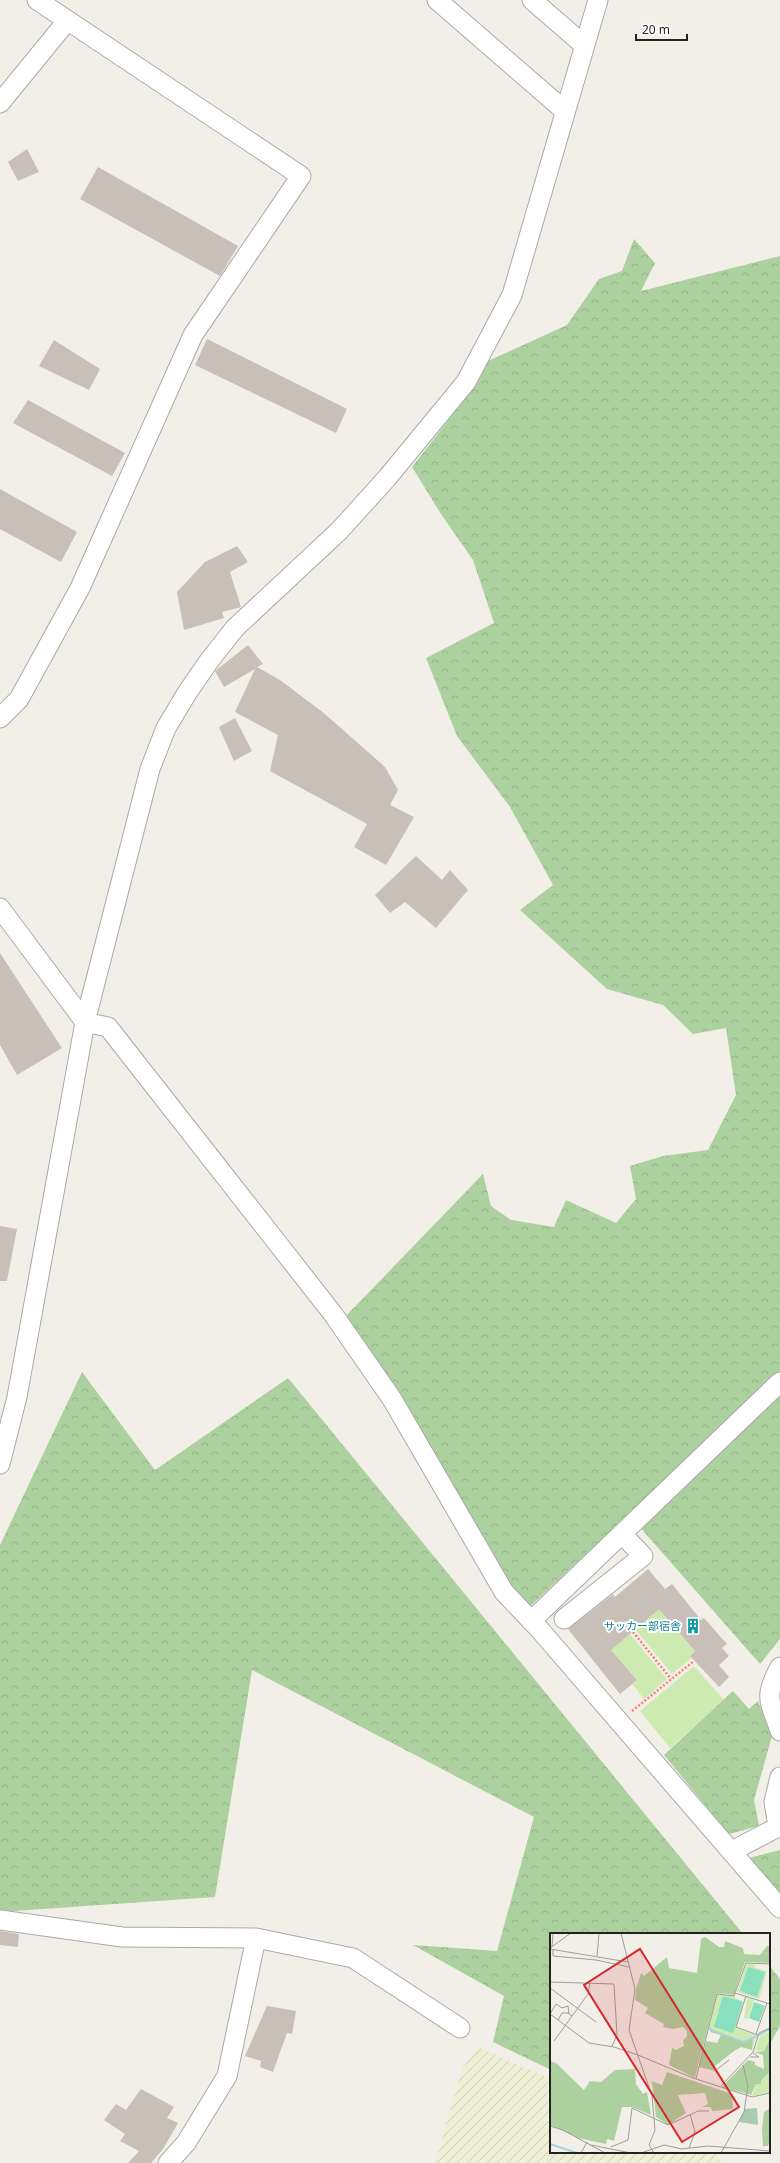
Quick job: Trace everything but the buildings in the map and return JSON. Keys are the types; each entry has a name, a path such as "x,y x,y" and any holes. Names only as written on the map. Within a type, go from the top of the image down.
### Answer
{"street":[{"path":"0,718 19,699 80,588 193,335 301,176 37,0"},
{"path":"437,0 565,111"},
{"path":"532,0 584,45"},
{"path":"0,1464 17,1397 85,1022 150,769 166,728 209,661 235,628 339,531 387,478 466,382 512,295 598,0"},
{"path":"0,103 67,21"},
{"path":"0,908 85,1022 108,1027 334,1314 392,1399 504,1592 531,1620 732,1850 780,1908"},
{"path":"531,1620 780,1382"},
{"path":"564,1619 643,1556 622,1534"},
{"path":"780,1667 773,1680 768,1701 780,1731"},
{"path":"732,1850 779,1826 774,1802 780,1777"},
{"path":"0,1920 33,1926 122,1937 256,1938 353,1958 460,2028"},
{"path":"168,2163 186,2143 227,2076 256,1938"}],"path":[{"path":"633,1632 671,1679"},
{"path":"632,1711 694,1661"}],"green space":[{"path":"634,239 655,263 641,291 780,256 780,1373 526,1610 344,1318 483,1174 491,1206 511,1220 554,1227 566,1200 616,1223 636,1199 630,1166 663,1156 708,1150 736,1095 726,1028 693,1034 663,1005 607,989 520,910 553,885 510,807 457,736 426,658 494,623 473,560 441,514 412,467 461,404 488,361 567,325 599,279 622,271"},
{"path":"82,1372 155,1470 288,1378 742,1933 550,1933 550,2070 493,2042 504,1996 413,1945 497,1951 534,1817 252,1670 215,1897 0,1912 0,1545"},
{"path":"780,1394 780,1639 760,1664 638,1525"},
{"path":"655,1604 695,1651 690,1655 692,1658 672,1674 636,1630 644,1623 640,1619"},
{"path":"597,1633 619,1643 630,1634 667,1679 644,1699 632,1684 637,1680"},
{"path":"694,1666 724,1700 670,1748 640,1711"},
{"path":"733,1691 749,1709 758,1701 772,1736 754,1800 759,1826 729,1834 664,1755"},
{"path":"780,1850 780,1909 737,1861"},
{"path":"770,1966 780,1979 780,2026 770,2044"},
{"path":"478,2047 550,2079 550,2153 715,2153 722,2163 435,2163 462,2069"}],"place":[{"name":"サッカー部宿舎","path":"693,1626"}]}
